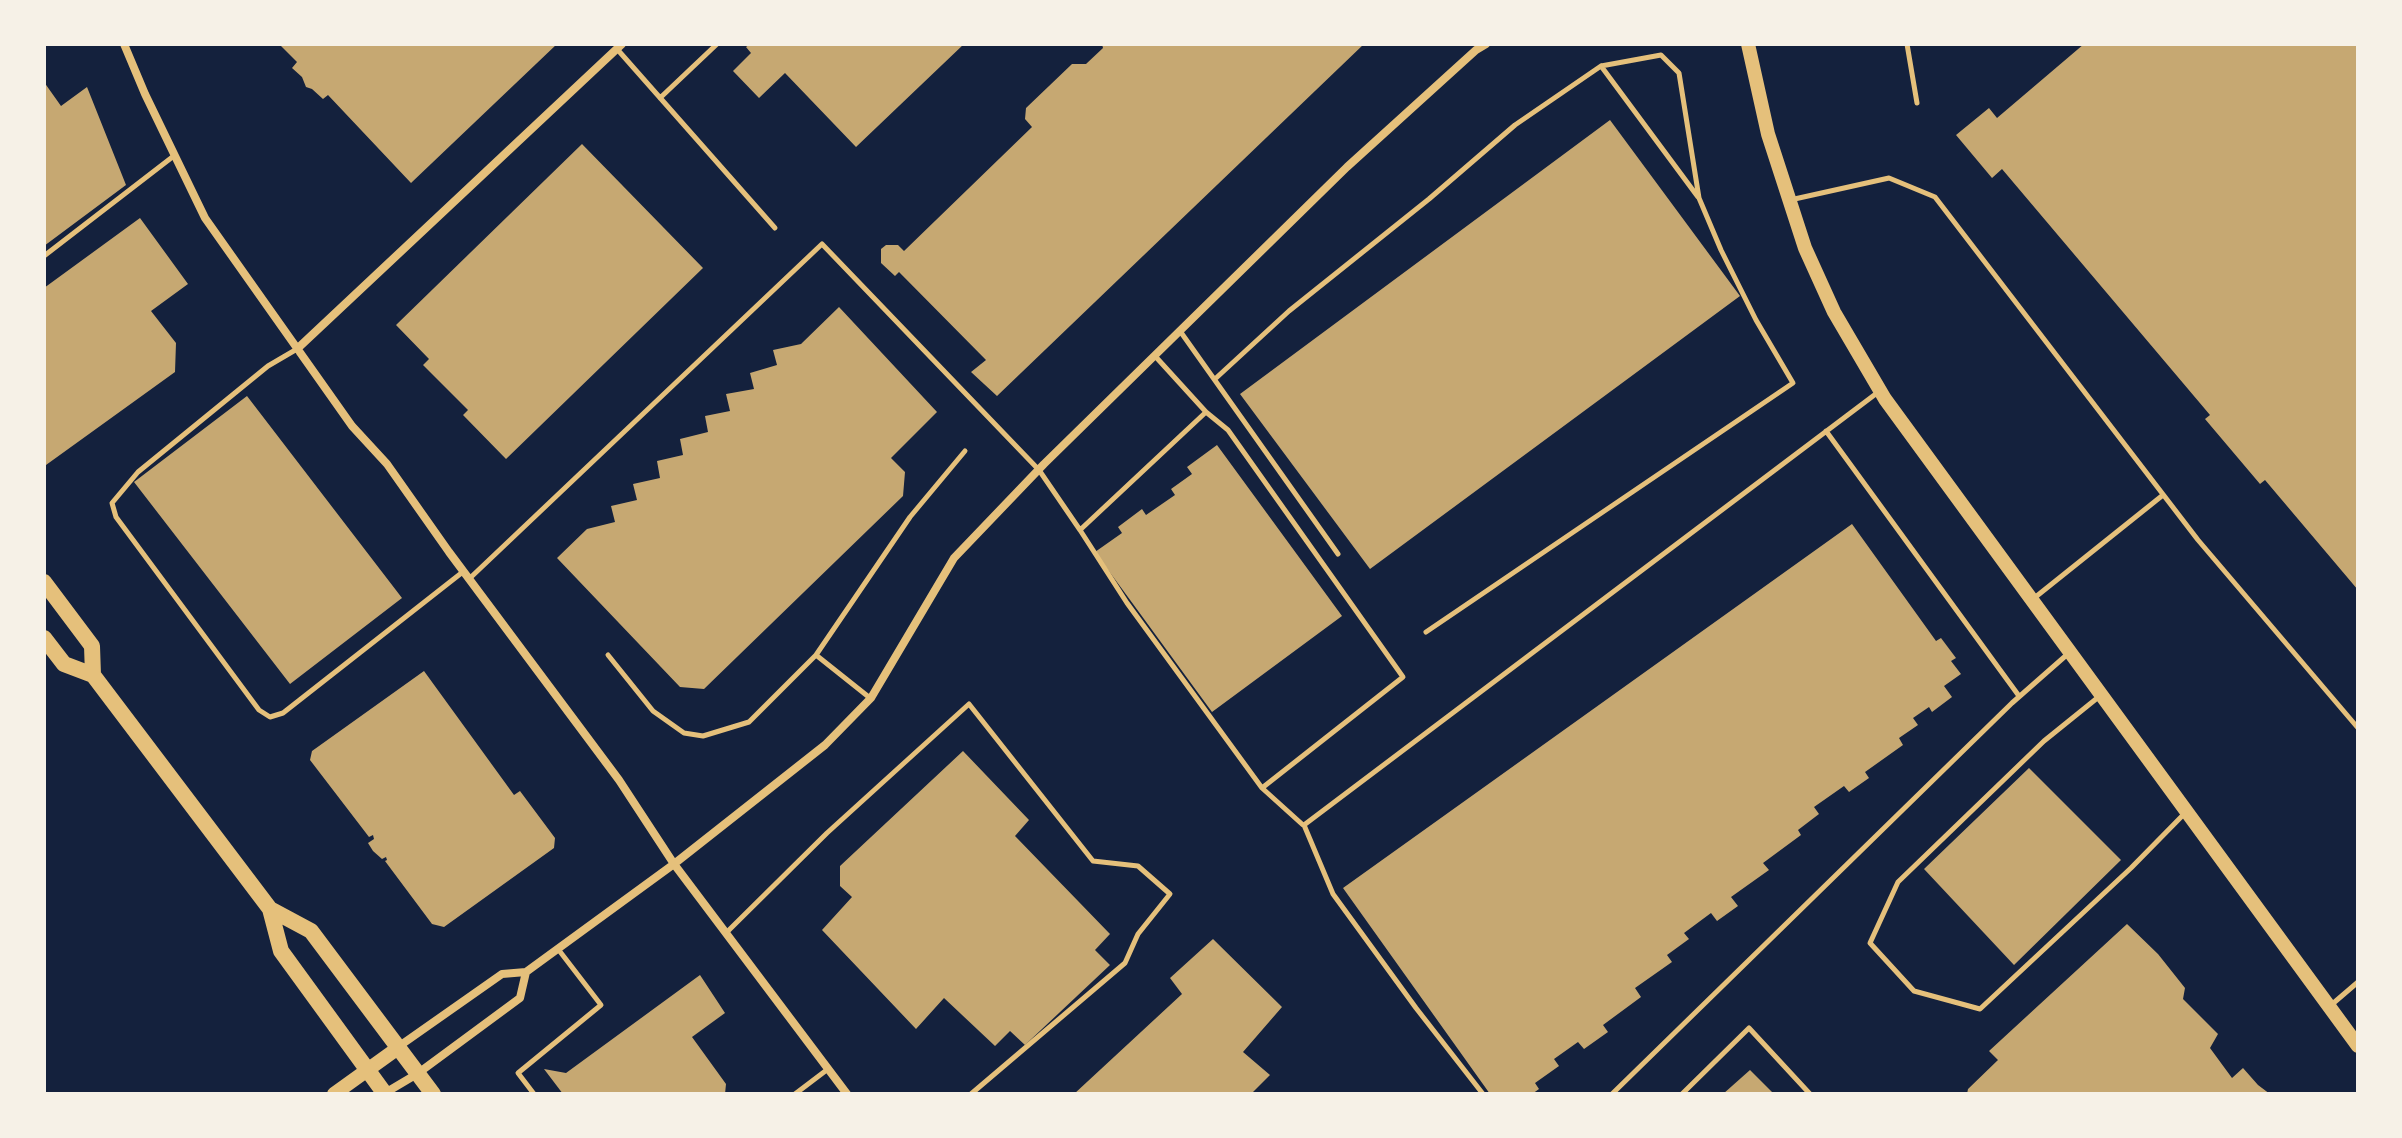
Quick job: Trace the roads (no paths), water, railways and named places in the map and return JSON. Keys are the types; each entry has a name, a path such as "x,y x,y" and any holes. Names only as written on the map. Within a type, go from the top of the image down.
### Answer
{"main road":[{"path":"44,582 92,646 93,675"},
{"path":"44,638 64,664 93,675 270,909 281,951 384,1094"},
{"path":"270,909 311,931 433,1094"}],"street":[{"path":"124,44 205,218 352,426 387,464 619,780 674,864 847,1094"},
{"path":"334,1094 502,974 526,972 674,864 825,745 871,698 954,558 1039,470 1347,167 1486,44"},
{"path":"1748,44 1768,134 1805,248 1834,312 1880,390 2358,1046"},
{"path":"297,349 620,46"},
{"path":"384,1094 417,1074 520,998 526,972"}],"lane":[{"path":"660,98 717,44"},
{"path":"1907,44 1917,103"},
{"path":"620,46 660,98 775,228"},
{"path":"1215,379 1289,311 1429,199 1515,125 1601,66 1661,55 1679,73 1699,198"},
{"path":"1426,632 1793,383 1756,320 1699,198 1601,66"},
{"path":"44,256 175,155"},
{"path":"1789,200 1889,178 1935,197 2198,540 2358,728"},
{"path":"297,349 268,366 138,472 112,503 116,517 259,710 270,717 283,713 467,575 822,244 1039,470 1127,603 1262,788 1304,825 1333,894 1483,1094"},
{"path":"1180,331 1338,554"},
{"path":"1155,356 1206,412 1228,430 1403,677 1262,788"},
{"path":"1304,825 1880,390"},
{"path":"1080,530 1206,412"},
{"path":"1826,431 2019,696"},
{"path":"608,655 653,711 684,733 703,736 749,722 816,655 910,517 965,451"},
{"path":"2033,599 2163,495"},
{"path":"1612,1094 2019,696 2071,651"},
{"path":"816,655 871,698"},
{"path":"2102,694 2044,741 1898,882 1870,943 1914,991 1980,1009 2131,868 2187,811"},
{"path":"726,933 827,833 969,704 1093,861 1138,866 1170,894 1138,934 1125,963 971,1094"},
{"path":"534,1094 518,1073 601,1005 558,949"},
{"path":"2329,1006 2358,982"},
{"path":"1682,1094 1749,1028 1810,1094"},
{"path":"795,1094 828,1069"}]}
